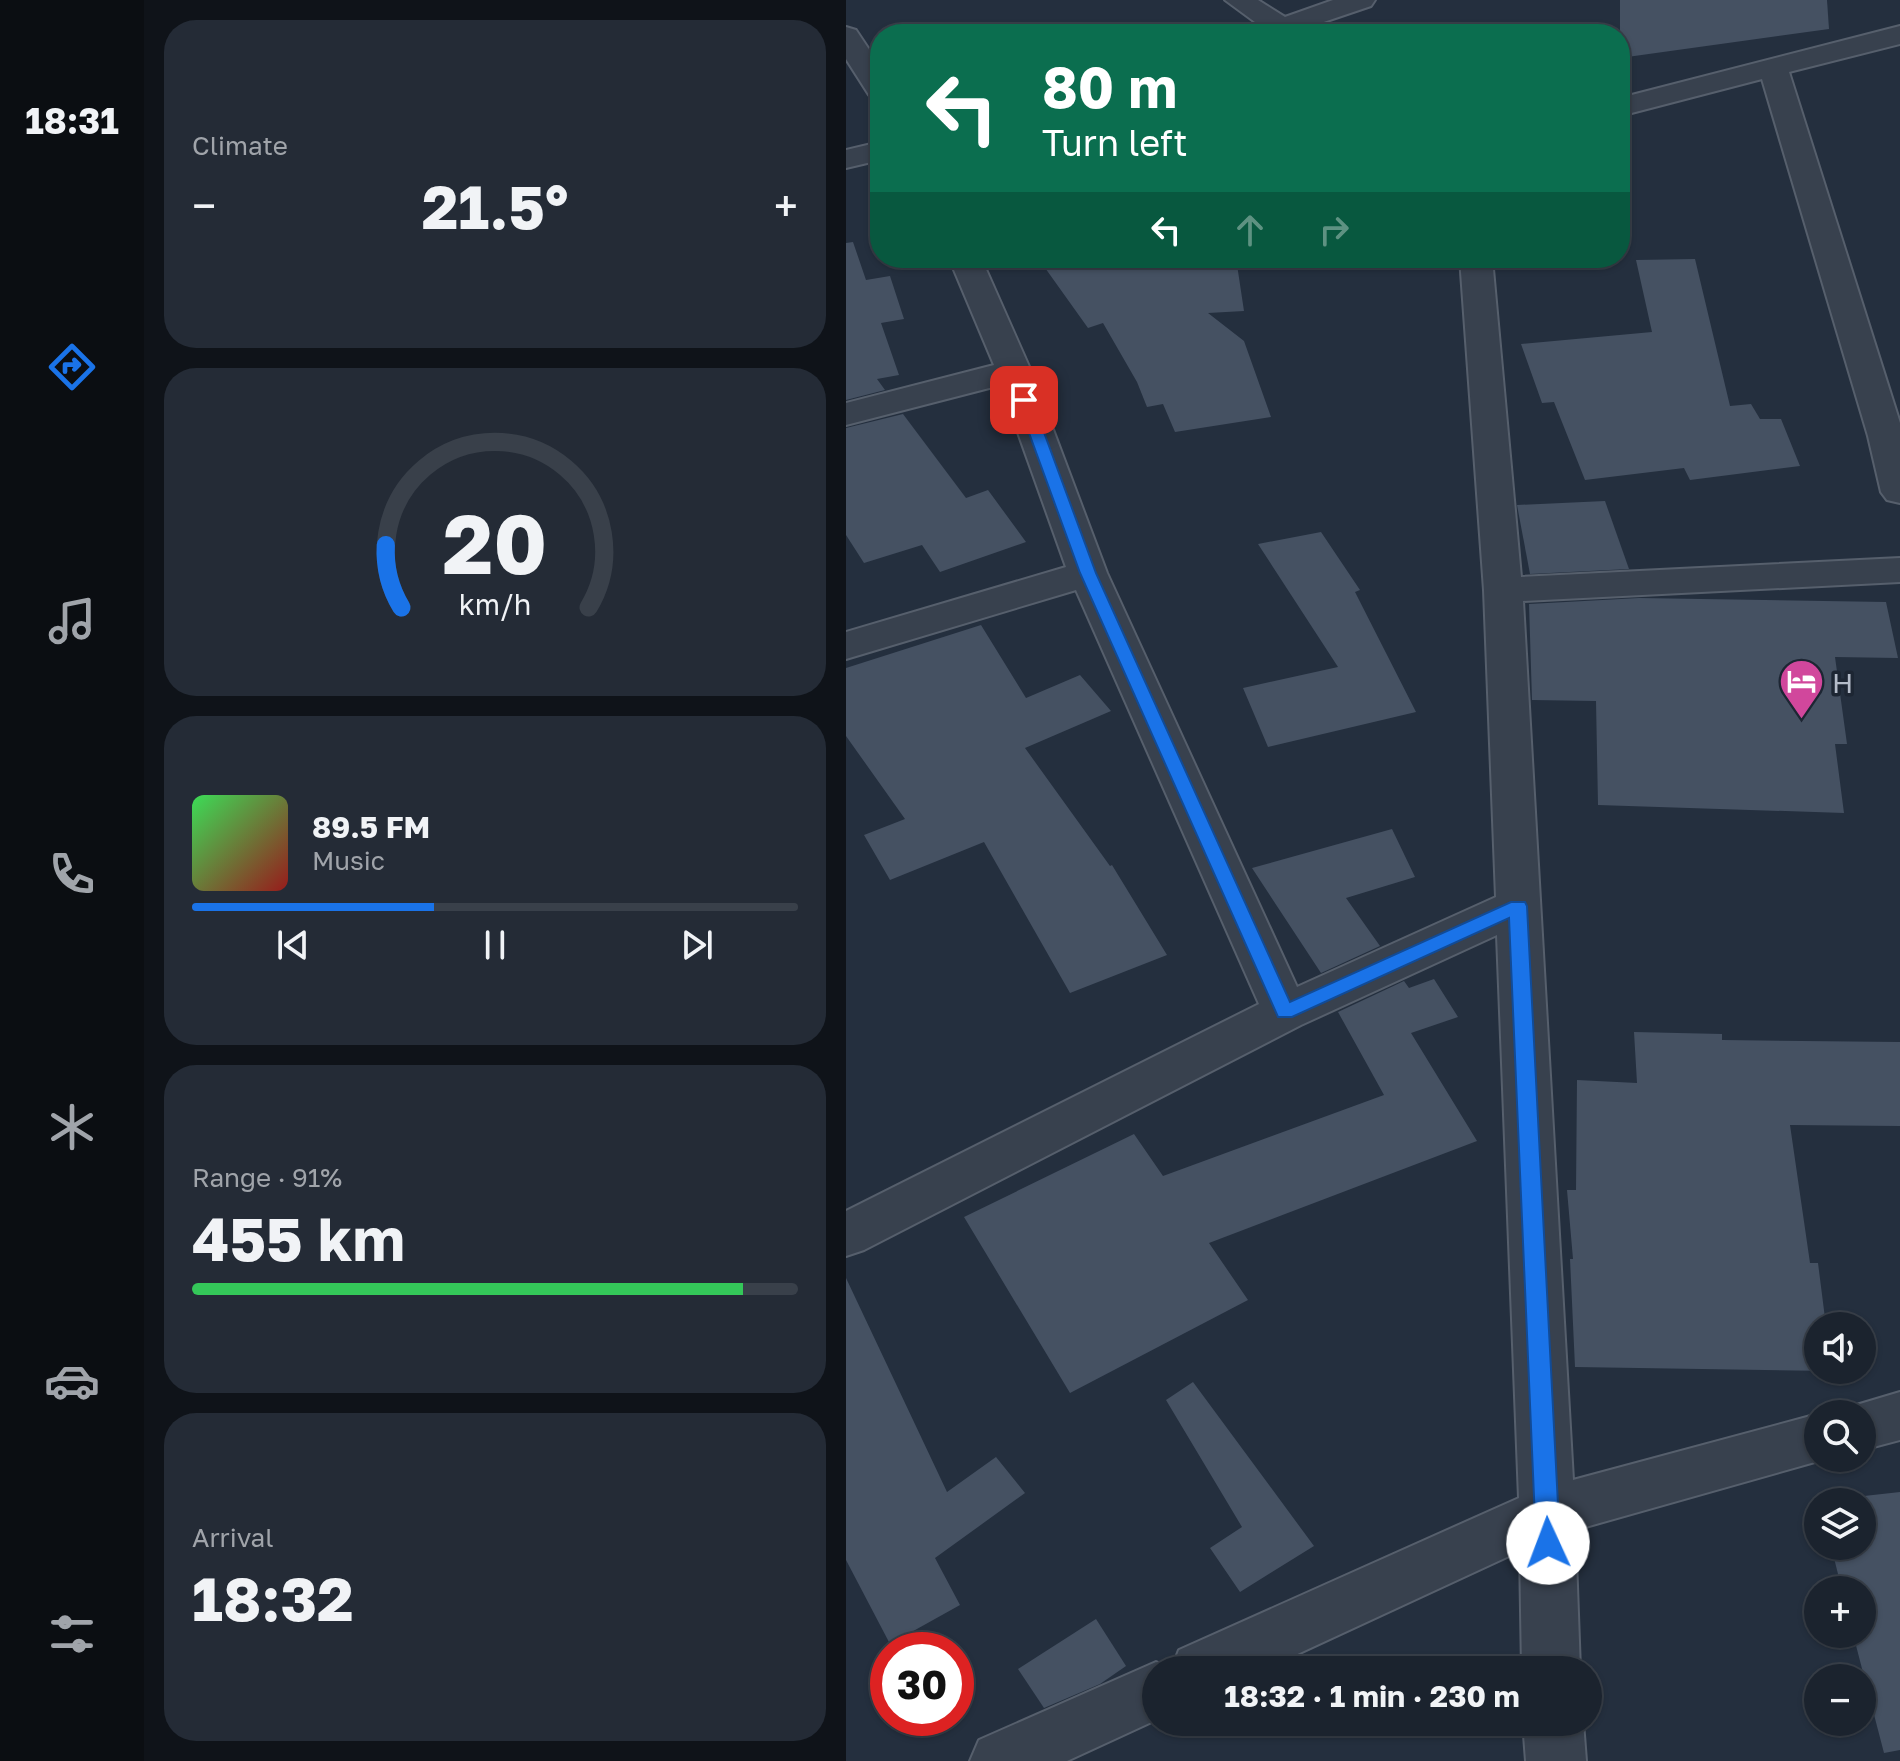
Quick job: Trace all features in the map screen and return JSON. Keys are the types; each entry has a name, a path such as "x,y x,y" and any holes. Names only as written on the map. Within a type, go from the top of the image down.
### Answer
{"street":[{"path":"1239,0 1269,24"},
{"path":"1300,24 1361,0"},
{"path":"1630,104 1900,35"},
{"path":"846,36 870,73"},
{"path":"1773,67 1893,437 1900,492"},
{"path":"846,159 870,153"},
{"path":"969,268 1014,371 1088,573 1285,1012"},
{"path":"1477,268 1503,590 1547,1512 1551,1656"},
{"path":"846,414 1014,371"},
{"path":"1503,590 1900,570"},
{"path":"846,646 1088,573"},
{"path":"846,1235 1285,1012 1518,906"},
{"path":"1876,1422 1900,1416"},
{"path":"1231,1656 1547,1512 1804,1442"},
{"path":"1000,1761 1142,1696"},
{"path":"1554,1736 1556,1761"}],"building":[{"path":"1620,0 1827,0 1829,29 1630,57 1630,24 1620,24"},
{"path":"853,242 866,280 890,276 904,319 881,323 899,375 877,379 885,390 846,400 846,243"},
{"path":"1695,259 1730,406 1751,404 1760,419 1781,419 1800,466 1690,480 1684,468 1585,480 1554,402 1542,403 1521,344 1652,332 1636,260"},
{"path":"1045,268 1238,268 1244,311 1208,313 1244,341 1271,417 1175,432 1163,404 1147,407 1137,382 1103,323 1088,328"},
{"path":"903,414 966,498 988,490 1026,542 940,572 922,545 864,563 846,535 846,428"},
{"path":"1605,501 1629,569 1530,574 1517,505"},
{"path":"1321,532 1360,590 1355,592 1416,712 1268,747 1243,688 1338,667 1258,544"},
{"path":"1639,598 1886,602 1898,658 1835,657 1847,744 1835,744 1844,813 1598,805 1596,701 1532,700 1529,604"},
{"path":"981,625 1026,698 1080,675 1111,711 1025,748 1112,865 1167,955 1070,993 984,842 890,880 864,835 905,819 846,736 846,668"},
{"path":"1392,829 1415,877 1346,898 1380,946 1321,973 1252,868"},
{"path":"1434,979 1458,1017 1411,1033 1477,1141 1209,1243 1248,1300 1070,1393 964,1217 1134,1134 1163,1176 1384,1095 1338,1012 1404,981 1409,988"},
{"path":"1634,1032 1722,1034 1722,1040 1900,1042 1900,1126 1790,1125 1810,1263 1818,1263 1824,1312 1804,1312 1804,1371 1575,1367 1570,1259 1573,1259 1567,1190 1576,1190 1577,1080 1637,1083"},
{"path":"846,1278 947,1492 996,1457 1025,1493 935,1558 960,1605 912,1632 884,1632 846,1560"},
{"path":"1193,1382 1314,1546 1240,1592 1210,1548 1242,1527 1166,1400"},
{"path":"1900,1492 1900,1750 1884,1753 1876,1722 1876,1664 1861,1664 1857,1648 1876,1648 1876,1576 1838,1576 1834,1560 1876,1560 1876,1495"},
{"path":"1096,1619 1126,1666 1100,1684 1044,1708 1018,1669"}],"place":[{"name":"H","path":"1801,721"}],"route":[{"path":"1024,400 1088,573 1285,1012 1518,906 1548,1543"}]}
